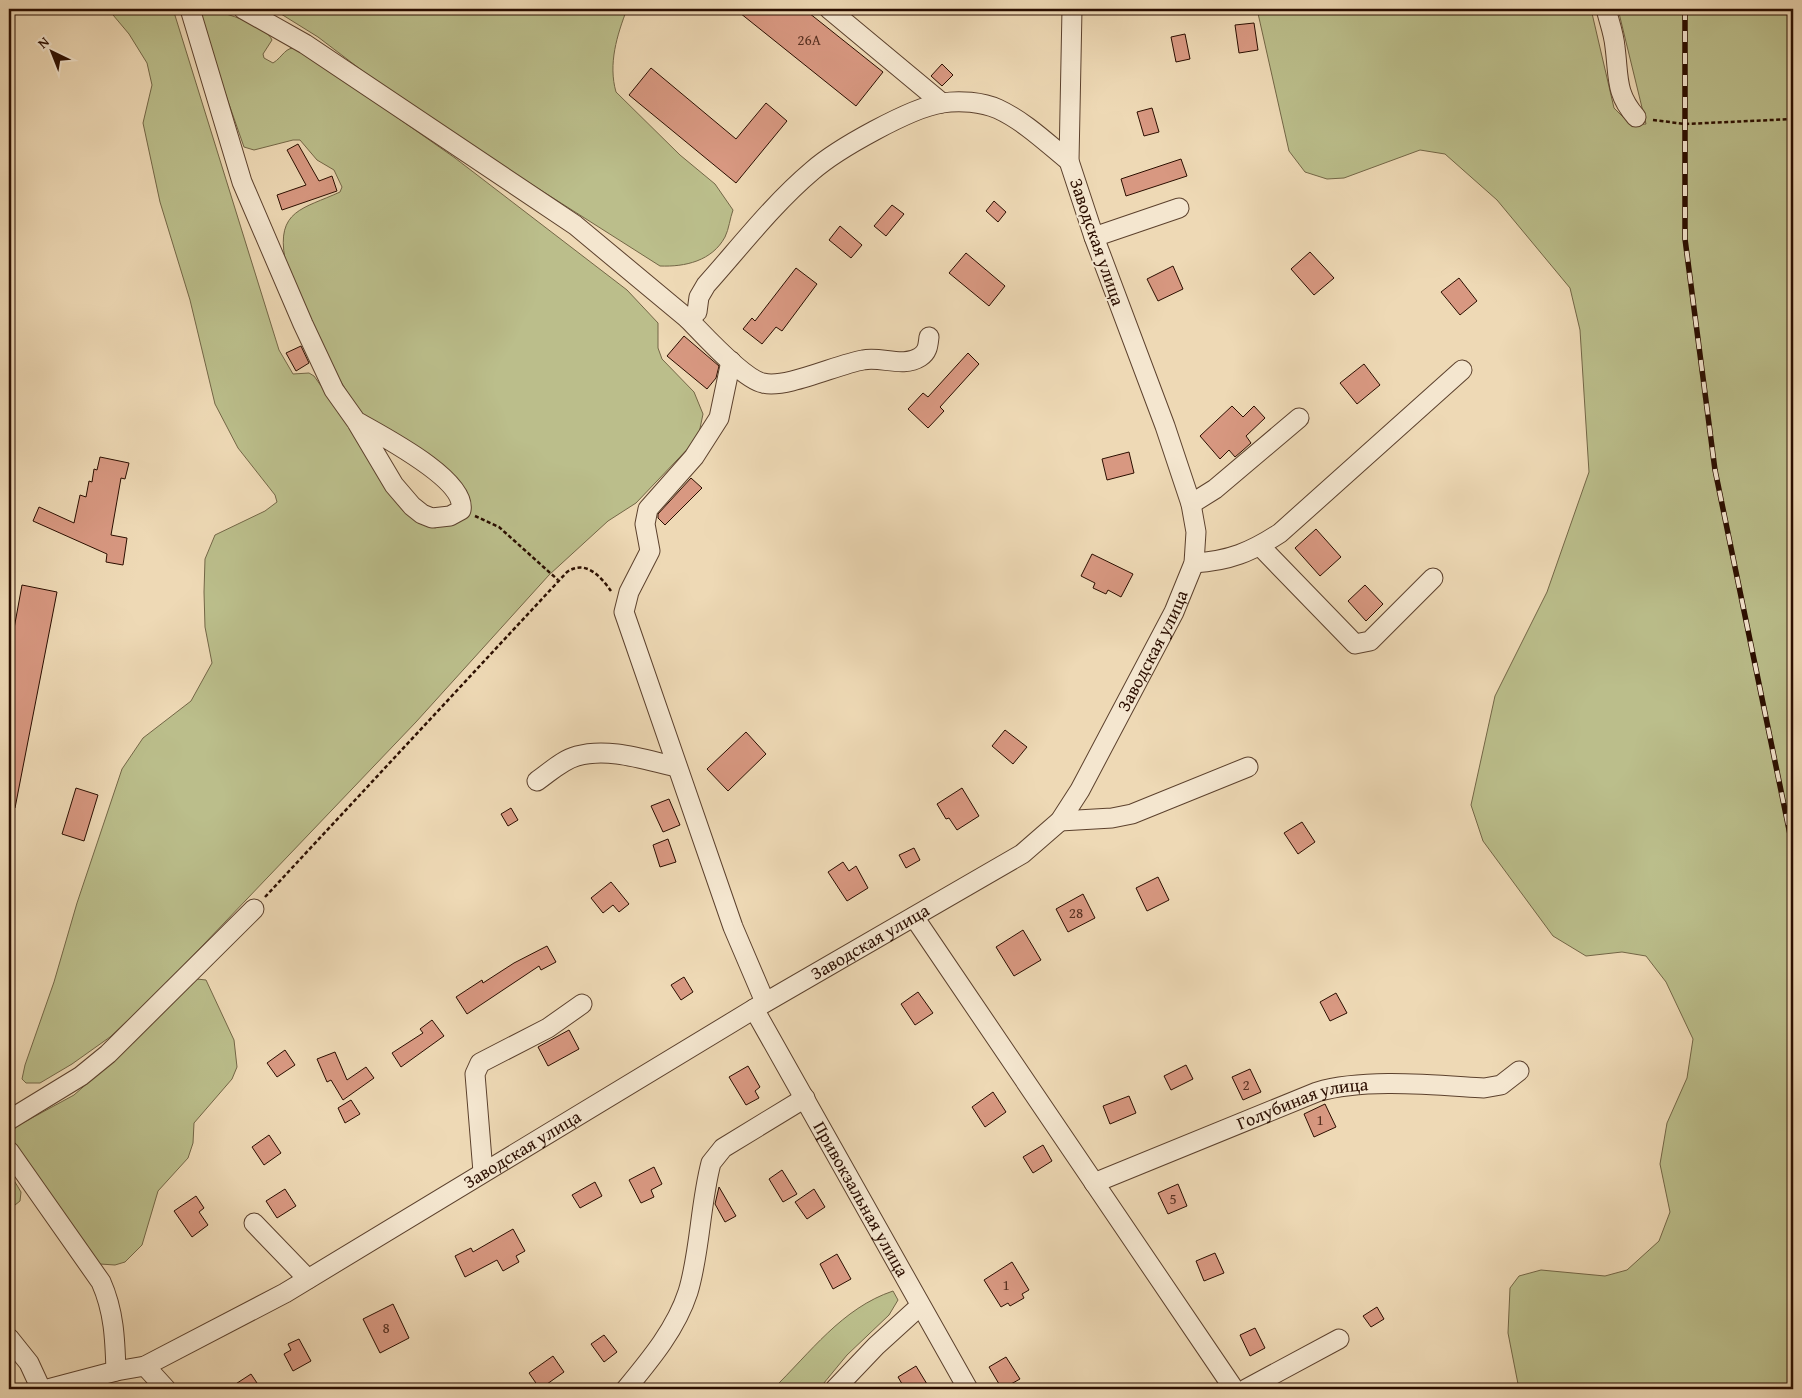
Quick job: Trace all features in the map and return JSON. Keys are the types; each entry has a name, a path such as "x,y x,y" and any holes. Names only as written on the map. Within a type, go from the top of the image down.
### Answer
{"street":[{"path":"190,9 242,182 328,378 394,485 412,506 422,514 432,518 450,516 461,510 461,501 458,493 435,470 356,421"},
{"path":"243,9 305,44 575,225 688,319 731,361 762,383 780,384 865,359 908,361 920,357 928,349 929,337"},
{"path":"829,9 942,102"},
{"path":"1069,161 1072,9"},
{"path":"1606,9 1615,46 1618,86 1625,104 1636,117"},
{"path":"688,319 697,312 699,297 706,285 811,171 830,156 853,142 922,108 942,102 963,102 998,109 1020,122 1069,161"},
{"name":"Заводская улица","path":"48,1389 116,1371 145,1366 285,1293 760,1005 914,917 958,889 1022,854 1060,820 1080,790 1174,612 1194,563 1196,532 1191,504 1094,237 1069,161"},
{"path":"1094,237 1178,208"},
{"path":"624,612 629,592 650,551 645,524 648,509 694,457 719,418 731,361"},
{"path":"1194,563 1219,562 1260,546 1280,533 1462,370"},
{"path":"1191,504 1215,489 1299,418"},
{"path":"1260,546 1355,644 1370,641 1433,578"},
{"name":"Привокзальная улица","path":"624,612 760,1005 805,1098 968,1389"},
{"path":"537,781 566,760 590,754 607,753 677,767"},
{"path":"1060,820 1112,818 1132,814 1248,768"},
{"path":"9,1120 74,1081 108,1054 254,909"},
{"path":"914,917 1234,1389"},
{"path":"483,1172 476,1068 480,1063 548,1028 582,1004"},
{"name":"Голубиная улица","path":"1094,1183 1317,1092 1337,1086 1362,1084 1484,1088 1501,1085 1519,1071"},
{"path":"626,1389 661,1345 688,1293 711,1163 723,1148 805,1098"},
{"path":"9,1151 101,1282 109,1302 115,1327 116,1371"},
{"path":"254,1223 308,1279"},
{"path":"835,1389 876,1346 920,1306"},
{"path":"9,1338 29,1363 40,1389"},
{"path":"1246,1389 1339,1339"},
{"path":"145,1366 166,1389"}],"path":[{"path":"1636,117 1685,124 1793,120"},
{"path":"461,510 499,527 558,580"},
{"path":"254,909 558,580 575,567 591,570 603,579 624,612"}],"green space":[{"path":"108,9 173,9 279,350 293,374 309,373 314,376 416,519 435,528 459,520 470,503 467,494 452,473 360,413 332,367 285,259 283,243 285,230 295,213 340,192 342,187 334,170 317,160 300,140 254,150 244,147 200,21 202,13 218,12 251,23 261,29 272,40 263,54 264,58 273,63 287,50 298,48 455,158 627,290 658,323 658,348 662,359 694,392 703,414 698,438 636,503 608,521 549,575 416,722 162,988 110,1037 72,1064 40,1083 26,1083 22,1079 25,1065 54,982 77,903 122,769 143,738 191,701 212,663 205,627 204,592 205,559 215,535 265,511 277,502 275,495 238,448 215,404 190,300 160,202 143,123 152,85 147,63 129,34"},
{"path":"273,9 627,9 617,39 613,60 616,92 680,155 715,184 733,210 728,231 720,245 705,257 688,264 660,266 410,107 318,37"},
{"path":"1257,9 1591,9 1614,108 1631,125 1646,124 1618,9 1793,9 1793,1389 1519,1389 1508,1333 1510,1288 1519,1276 1541,1270 1605,1276 1627,1270 1659,1241 1670,1212 1660,1164 1667,1123 1687,1078 1693,1039 1666,982 1646,956 1622,952 1586,956 1553,936 1483,841 1471,805 1495,696 1547,592 1589,472 1580,330 1570,288 1497,200 1445,154 1420,150 1344,178 1327,179 1305,172 1289,151"},
{"path":"197,979 206,980 234,1040 237,1067 232,1079 194,1123 193,1143 188,1158 158,1191 142,1245 125,1262 115,1265 100,1264 10,1142 9,1135 17,1126 74,1095 117,1057"},
{"path":"9,1172 21,1192 20,1201 15,1205 9,1201"},
{"path":"893,1291 898,1300 889,1315 847,1355 819,1389 773,1389 842,1320 858,1308"}],"building":[{"path":"735,9 804,9 883,72 856,106"},
{"path":"1254,23 1258,50 1239,53 1235,25"},
{"path":"1185,34 1190,59 1176,62 1171,37"},
{"path":"942,64 953,75 942,86 931,76"},
{"path":"651,68 736,139 766,103 787,121 736,183 629,95"},
{"path":"1152,108 1159,132 1144,136 1137,112"},
{"path":"298,144 319,181 332,176 337,191 282,210 277,195 306,185 287,150"},
{"path":"1181,159 1187,176 1126,196 1121,179"},
{"path":"994,201 1006,212 998,222 986,211"},
{"path":"892,205 904,214 886,236 874,226"},
{"path":"840,226 862,245 851,258 829,240"},
{"path":"1310,252 1334,278 1314,295 1291,269"},
{"path":"966,253 1005,286 989,306 949,273"},
{"path":"1173,266 1183,289 1158,301 1147,279"},
{"path":"796,268 817,284 782,331 776,327 762,344 743,329 752,318 755,321"},
{"path":"1459,278 1477,301 1460,315 1441,292"},
{"path":"684,336 719,366 716,378 707,389 667,356"},
{"path":"301,346 309,363 296,371 286,353"},
{"path":"968,353 979,364 940,407 944,411 928,428 908,409 923,393 928,397"},
{"path":"1364,364 1380,385 1357,404 1340,383"},
{"path":"1232,406 1243,417 1254,406 1265,418 1246,436 1251,443 1235,457 1229,450 1220,459 1200,436"},
{"path":"1129,452 1134,473 1107,480 1102,459"},
{"path":"100,457 129,463 125,479 121,478 111,535 127,538 123,565 106,562 107,554 33,521 39,507 74,523 80,495 86,497 89,481 92,482 94,469 97,470"},
{"path":"691,478 702,488 665,525 658,518 658,514"},
{"path":"1316,529 1341,557 1320,576 1295,548"},
{"path":"1092,554 1133,574 1121,597 1108,590 1106,594 1093,588 1095,583 1081,576"},
{"path":"22,585 57,592 15,808 9,807 9,656"},
{"path":"1365,585 1383,604 1366,621 1348,601"},
{"path":"1005,730 1027,747 1013,764 992,746"},
{"path":"746,732 766,754 728,791 707,769"},
{"path":"76,788 98,795 84,841 62,834"},
{"path":"962,788 979,816 957,830 949,818 946,819 937,804"},
{"path":"669,799 680,825 663,832 651,806"},
{"path":"511,808 518,820 508,826 501,814"},
{"path":"1302,822 1315,842 1298,854 1284,833"},
{"path":"668,839 676,862 660,867 653,845"},
{"path":"914,848 920,860 906,868 899,855"},
{"path":"843,862 849,871 856,866 868,888 847,901 828,872"},
{"path":"1158,877 1169,900 1147,911 1136,888"},
{"path":"611,882 629,904 619,912 613,905 603,913 591,898"},
{"path":"1083,894 1095,918 1068,932 1056,909"},
{"path":"1023,930 1041,960 1014,976 996,947"},
{"path":"547,946 556,962 541,970 539,966 467,1014 456,997 482,980 483,983 514,963"},
{"path":"684,977 693,992 681,1000 671,985"},
{"path":"918,992 933,1013 915,1025 901,1004"},
{"path":"1336,993 1347,1013 1330,1021 1320,1002"},
{"path":"432,1020 444,1036 401,1067 392,1053 423,1033 420,1029"},
{"path":"569,1030 579,1049 548,1066 538,1047"},
{"path":"285,1050 295,1065 277,1077 267,1063"},
{"path":"335,1052 347,1080 366,1067 374,1078 343,1100 331,1080 327,1082 317,1059"},
{"path":"1186,1065 1193,1079 1171,1090 1164,1076"},
{"path":"748,1066 760,1087 755,1091 759,1098 746,1105 729,1077"},
{"path":"1250,1069 1261,1092 1243,1100 1232,1077"},
{"path":"993,1092 1006,1112 985,1127 972,1107"},
{"path":"1129,1096 1136,1113 1110,1124 1103,1106"},
{"path":"351,1100 360,1114 345,1123 338,1108"},
{"path":"1325,1104 1336,1127 1314,1137 1304,1114"},
{"path":"269,1135 281,1153 264,1165 252,1147"},
{"path":"1043,1145 1052,1161 1033,1173 1023,1157"},
{"path":"654,1167 662,1184 651,1190 654,1197 641,1203 629,1180"},
{"path":"782,1170 797,1194 783,1202 769,1179"},
{"path":"595,1182 602,1196 580,1208 572,1195"},
{"path":"1178,1184 1187,1206 1168,1214 1158,1193"},
{"path":"719,1187 736,1216 725,1222 715,1204"},
{"path":"285,1189 296,1206 277,1218 266,1201"},
{"path":"814,1189 825,1207 807,1219 795,1202"},
{"path":"196,1196 204,1208 199,1212 208,1225 192,1237 174,1211"},
{"path":"513,1229 525,1251 516,1256 519,1262 503,1271 497,1260 465,1277 455,1256 471,1248 473,1252"},
{"path":"1215,1253 1224,1273 1204,1281 1196,1261"},
{"path":"837,1254 851,1279 833,1289 820,1264"},
{"path":"1012,1262 1029,1290 1022,1294 1024,1298 1010,1306 1008,1303 1001,1307 984,1280"},
{"path":"393,1304 409,1338 380,1353 363,1319"},
{"path":"1377,1307 1384,1319 1371,1327 1363,1316"},
{"path":"1255,1328 1265,1348 1250,1356 1240,1335"},
{"path":"604,1335 617,1352 604,1362 591,1344"},
{"path":"299,1339 311,1361 293,1371 284,1354 291,1350 288,1344"},
{"path":"553,1356 564,1372 540,1389 529,1373"},
{"path":"1006,1357 1020,1379 1002,1389 989,1367"},
{"path":"916,1366 930,1389 905,1389 898,1377"},
{"path":"251,1374 261,1389 228,1389"}],"railway":[{"path":"1685,9 1685,239 1715,470 1793,849"}]}
